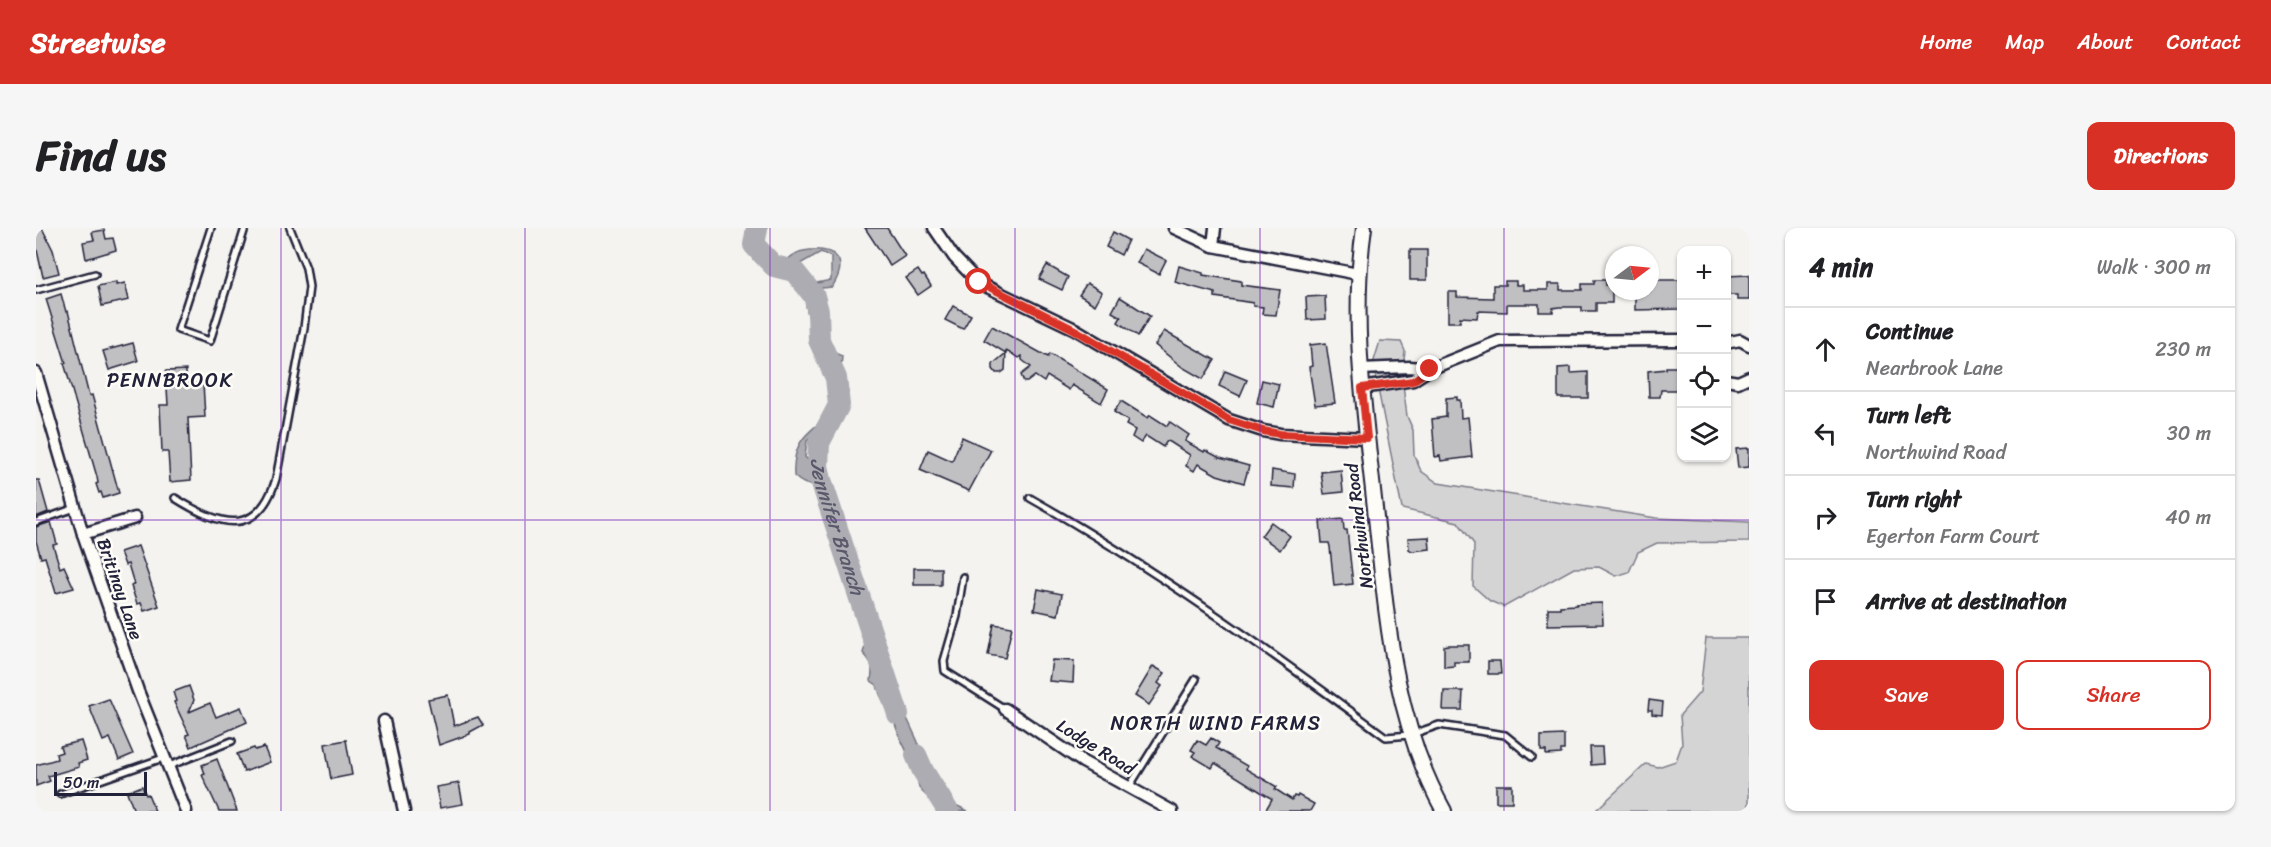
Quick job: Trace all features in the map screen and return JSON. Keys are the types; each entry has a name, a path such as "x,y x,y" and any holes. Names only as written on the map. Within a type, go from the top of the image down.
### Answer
{"street":[{"path":"934,228 954,257 979,282 1075,330 1229,420 1254,429 1280,434 1367,438"},
{"path":"1174,228 1213,246 1358,274"},
{"path":"1213,246 1215,228"},
{"name":"Northwind Road","path":"1364,228 1358,274 1357,316 1360,369 1390,633 1398,684 1410,735 1444,811"},
{"path":"1362,388 1413,381 1430,369 1500,341 1677,340"},
{"path":"1731,342 1740,340 1749,345"},
{"path":"1360,369 1410,367 1430,369"},
{"name":"Britinay Lane","path":"36,374 83,534 138,691 168,761 186,811"},
{"path":"1731,381 1738,382 1749,377"},
{"path":"83,534 135,518"},
{"name":"Lodge Road","path":"1005,709 1083,762 1172,811"},
{"path":"384,721 404,811"}],"lane":[{"path":"211,228 178,330 210,341 244,228"},
{"path":"175,498 211,519 233,522 254,516 271,496 300,351 309,288 300,252 290,228"},
{"path":"36,290 95,274"},
{"path":"1030,498 1085,529 1291,667 1386,737 1410,735 1439,725 1504,735 1532,757"},
{"path":"36,522 75,508"},
{"path":"963,577 957,616 944,661 945,671 1005,709"},
{"path":"1129,787 1196,679"},
{"path":"60,794 232,741"}],"shaded area":[{"path":"1380,341 1401,342 1405,351 1402,378 1407,416 1413,430 1414,455 1421,471 1438,483 1656,518 1749,522 1749,542 1657,543 1638,552 1629,572 1616,576 1599,567 1574,568 1504,607 1490,601 1473,586 1474,544 1458,522 1402,509 1373,364"},
{"path":"1706,638 1749,638 1749,811 1595,811 1646,764 1658,767 1676,761 1682,744 1680,715 1700,692"}],"water":[{"name":"Jennifer Branch","path":"750,228 758,228 759,239 770,261 782,263 803,251 823,250 836,256 839,262 840,268 832,287 817,291 809,300 808,308 820,345 842,356 841,369 848,392 836,416 807,441 805,457 839,504 857,589 865,606 882,669 890,691 906,716 918,742 918,753 926,768 931,787 943,799 968,811 946,811 920,789 916,771 893,719 877,685 871,681 872,666 863,653 867,639 852,597 846,587 843,557 835,532 837,517 831,500 819,485 805,484 794,476 795,459 799,446 805,436 837,405 843,392 814,342 806,306 809,290 817,283 831,280 831,257 821,252 798,265 787,268 753,259 748,250 752,241"}],"building":[{"path":"36,228 42,228 53,250 59,273 43,277 36,246"},
{"path":"865,228 887,228 905,256 890,266"},
{"path":"104,230 106,239 113,238 116,250 86,259 83,242 94,240 92,232"},
{"path":"1113,232 1128,240 1121,255 1106,247"},
{"path":"1144,249 1166,260 1159,274 1137,263"},
{"path":"1410,250 1427,250 1427,280 1410,280"},
{"path":"1047,265 1068,277 1062,290 1039,279"},
{"path":"1179,266 1203,273 1203,275 1241,281 1241,285 1280,290 1276,315 1262,314 1263,307 1253,306 1253,303 1215,297 1215,293 1175,282"},
{"path":"918,270 931,286 918,295 906,278"},
{"path":"1749,275 1749,300 1737,300 1737,295 1731,295 1731,276"},
{"path":"1594,280 1605,280 1605,300 1612,300 1612,303 1596,303 1596,311 1582,311 1582,307 1559,307 1553,308 1553,312 1539,312 1539,304 1507,304 1507,312 1478,311 1477,318 1460,317 1460,322 1448,322 1448,292 1457,292 1457,297 1493,298 1493,285 1505,285 1505,281 1516,281 1516,285 1523,285 1523,290 1548,290 1548,284 1560,284 1560,290 1582,290 1582,284 1594,284"},
{"path":"1659,280 1677,280 1677,309 1635,310 1635,300 1659,300"},
{"path":"116,282 116,285 125,283 129,300 102,306 98,286"},
{"path":"1087,283 1102,292 1095,305 1079,295"},
{"path":"61,294 66,312 68,311 89,396 92,395 119,493 103,498 96,484 98,483 97,477 46,299"},
{"path":"1325,296 1326,319 1307,320 1306,297"},
{"path":"1120,297 1150,316 1138,336 1118,322 1121,317 1112,312"},
{"path":"953,306 971,315 963,329 945,320"},
{"path":"992,326 1048,357 1050,354 1108,389 1101,403 1072,385 1069,390 1047,376 1044,382 1035,376 1024,382 1021,375 1031,367 1022,360 1022,356 1019,358 1006,351 1006,353 984,340"},
{"path":"1164,331 1215,360 1203,379 1182,367 1155,345"},
{"path":"133,343 138,361 109,370 103,351"},
{"path":"1326,343 1335,403 1315,405 1309,367 1312,366 1310,345"},
{"path":"1006,353 1005,370 996,373 993,364"},
{"path":"1571,367 1571,373 1588,372 1588,398 1558,398 1558,368"},
{"path":"1666,367 1677,367 1677,390 1661,390 1660,397 1649,397 1648,371 1666,369"},
{"path":"186,370 186,384 203,383 205,417 188,418 191,480 170,482 168,452 162,452 160,405 168,405 166,371"},
{"path":"1225,371 1247,380 1240,396 1219,386"},
{"path":"1262,380 1279,384 1274,407 1257,403"},
{"path":"1457,397 1457,400 1460,400 1461,418 1468,417 1472,457 1441,461 1440,456 1435,457 1432,419 1446,417 1446,398"},
{"path":"1121,401 1148,418 1150,415 1167,426 1170,422 1189,435 1185,441 1204,452 1205,450 1220,458 1249,466 1244,483 1217,475 1198,464 1194,471 1186,466 1190,455 1170,442 1167,441 1163,447 1146,436 1141,443 1132,437 1135,430 1126,425 1128,421 1114,412"},
{"path":"962,437 991,450 969,491 920,470 928,450 952,461"},
{"path":"1749,448 1749,467 1738,468 1736,449"},
{"path":"1272,470 1295,474 1294,488 1271,486"},
{"path":"1341,470 1343,492 1324,494 1321,472"},
{"path":"36,480 39,480 48,512 36,517"},
{"path":"1343,519 1344,530 1347,530 1353,584 1334,586 1330,547 1329,543 1322,543 1320,521"},
{"path":"51,522 57,544 53,545 60,568 64,566 74,588 56,593 45,557 41,558 36,541 36,527"},
{"path":"1271,522 1290,536 1280,550 1261,536"},
{"path":"1429,537 1430,549 1412,551 1409,549 1408,538"},
{"path":"138,546 159,606 144,611 141,603 137,604 131,586 134,584 128,564 125,565 120,552"},
{"path":"914,568 941,568 941,585 914,585"},
{"path":"1038,589 1062,594 1058,615 1034,610"},
{"path":"1602,603 1603,624 1548,625 1548,608"},
{"path":"994,624 1012,627 1005,658 988,655"},
{"path":"1469,645 1469,662 1454,662 1454,666 1444,667 1444,646"},
{"path":"1052,660 1074,661 1073,683 1049,681"},
{"path":"1488,661 1500,661 1501,674 1488,674"},
{"path":"1153,666 1165,673 1158,683 1162,686 1149,705 1135,696"},
{"path":"189,686 194,700 189,712 210,703 216,717 241,707 247,722 191,747 186,735 189,734 174,702 176,701 173,692"},
{"path":"1444,691 1463,691 1462,710 1443,710"},
{"path":"448,695 454,726 478,717 483,725 470,734 439,745 428,699"},
{"path":"109,699 133,754 119,760 110,738 103,741 89,706"},
{"path":"1649,700 1663,702 1662,715 1652,714 1652,710 1648,710"},
{"path":"1564,735 1564,750 1561,750 1561,754 1546,755 1546,751 1541,751 1541,736"},
{"path":"1211,738 1219,743 1216,748 1247,766 1246,769 1277,787 1275,789 1292,800 1298,795 1314,804 1310,811 1265,811 1272,799 1215,763 1212,768 1192,756 1195,752 1191,750 1197,740 1206,745"},
{"path":"346,740 352,775 331,779 325,744"},
{"path":"81,741 87,760 78,763 79,767 48,776 50,781 36,786 36,765 57,759 56,754 62,752 60,746"},
{"path":"264,747 270,762 244,772 237,754"},
{"path":"1590,747 1602,747 1603,764 1591,765"},
{"path":"217,759 237,811 219,811 202,775 205,774 202,765"},
{"path":"459,783 463,804 440,808 436,787"},
{"path":"1496,785 1512,785 1512,802 1496,802"},
{"path":"142,786 155,811 134,811 127,792"}],"waterway":[{"name":"Jennifer Branch","path":"757,228 754,245 774,266 794,271 814,296 818,311 819,340 836,378 839,405 819,443 818,466 898,714"},
{"name":"Jennifer Branch","path":"916,755 923,771 948,811"}],"district":[{"name":"PENNBROOK","path":"170,380"},
{"name":"NORTH WIND FARMS","path":"1216,723"}],"route":[{"path":"979,282 1075,330 1229,420 1263,431 1280,434 1367,438 1362,388 1413,381 1430,369"}]}
